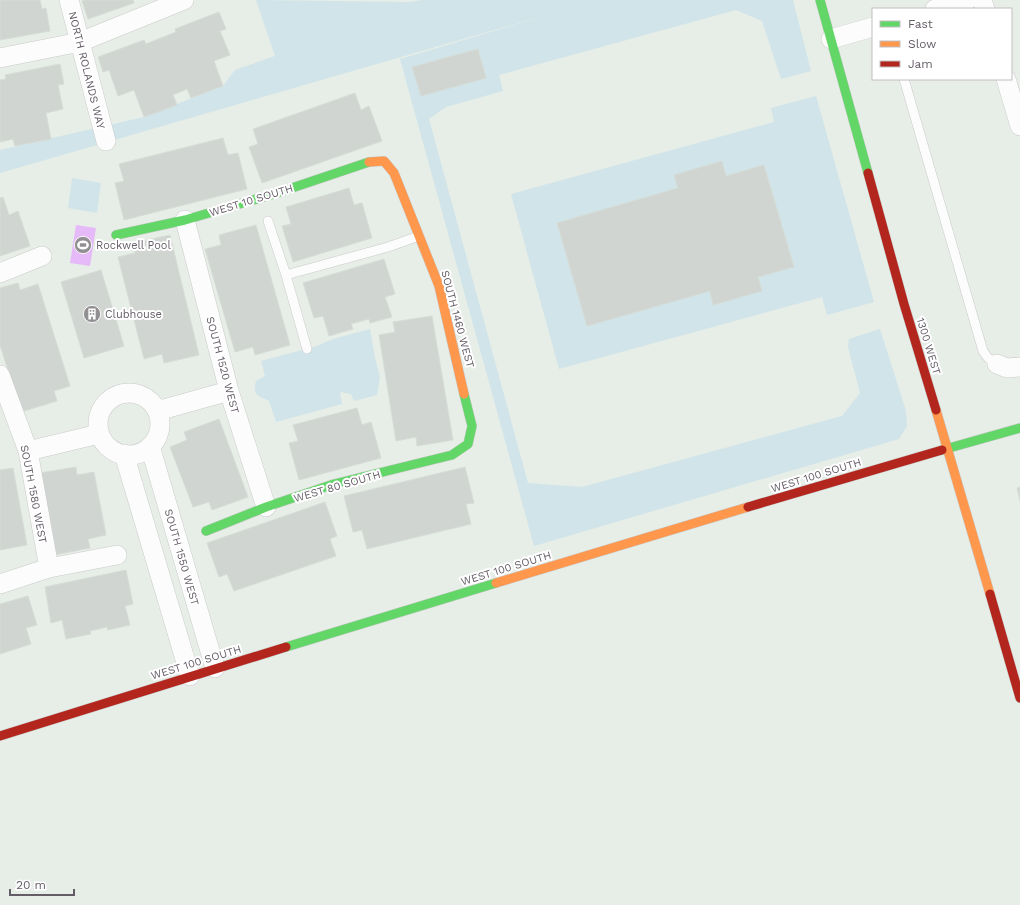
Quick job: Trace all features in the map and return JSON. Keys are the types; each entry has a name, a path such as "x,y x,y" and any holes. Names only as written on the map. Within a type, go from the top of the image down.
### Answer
{"street":[{"name":"NORTH ROLANDS WAY","path":"69,0 106,141"},
{"path":"0,58 80,42 184,0"},
{"name":"1300 WEST","path":"820,0 904,304 948,448 1018,686 1020,698"},
{"path":"939,8 967,0"},
{"path":"831,39 872,27"},
{"path":"1006,80 1020,126"},
{"name":"WEST 10 SOUTH","path":"116,235 185,220 282,192 346,169 370,162 384,161"},
{"name":"SOUTH 1460 WEST","path":"384,161 394,173 439,286 472,426 468,444"},
{"name":"SOUTH 1520 WEST","path":"185,220 229,391 266,507"},
{"path":"0,273 42,256"},
{"path":"997,364 1007,368 1020,367"},
{"name":"SOUTH 1580 WEST","path":"0,375 28,451 49,568"},
{"path":"157,411 229,391"},
{"path":"122,393 132,393 143,396 151,402 157,411 159,429 156,438 150,446 142,451 133,454 116,452 109,448 99,434 97,424 99,414 104,404 112,397 122,393"},
{"name":"WEST 100 SOUTH","path":"0,736 215,668 578,558 1020,428"},
{"path":"28,451 99,434"},
{"name":"WEST 80 SOUTH","path":"206,531 266,507 334,484 452,455 468,444"},
{"name":"SOUTH 1550 WEST","path":"150,446 215,668"},
{"path":"124,454 190,676"},
{"path":"0,584 49,568 117,555"}],"lane":[{"path":"904,80 983,351 988,358 997,364"},
{"path":"268,221 286,275 306,349"},
{"path":"286,275 419,236"}],"shaded area":[{"path":"256,0 409,2 423,0 793,0 811,71 781,79 762,21 736,10 499,75 503,91 446,107 429,119 528,483 582,487 842,416 860,393 848,347 849,339 880,329 906,411 907,426 899,439 534,546 400,59 564,10 0,173 0,150 144,117 223,86 235,70 275,56"},
{"path":"816,96 874,302 827,315 822,297 559,369 511,194 774,122 771,108"},
{"path":"72,178 101,183 97,213 68,208"},
{"name":"Rockwell Pool","path":"76,225 96,228 90,266 70,263"},
{"path":"370,329 380,377 377,395 354,401 351,394 340,392 342,404 276,422 269,401 259,396 255,392 256,381 265,376 261,361 317,346 333,339"}],"building":[{"path":"0,0 40,0 42,9 46,8 50,31 0,40"},
{"path":"133,0 134,3 88,19 82,1"},
{"path":"219,12 226,29 220,31 230,55 214,61 223,86 191,98 187,89 173,95 177,105 144,117 134,90 118,96 109,70 103,72 98,57 144,40 146,44 176,32 175,29"},
{"path":"478,49 486,78 421,96 412,67"},
{"path":"60,64 64,84 58,85 63,109 46,113 51,139 15,146 13,139 0,142 0,80 6,79 5,75"},
{"path":"355,93 361,110 369,106 382,141 262,183 249,147 258,144 253,129"},
{"path":"223,138 228,155 238,153 247,189 124,220 115,183 124,181 119,164"},
{"path":"722,161 726,176 764,165 794,267 758,277 762,291 713,305 710,291 587,326 557,223 678,188 674,175"},
{"path":"349,188 354,205 362,203 372,238 293,262 282,226 291,224 286,207"},
{"path":"3,197 9,215 18,211 30,246 0,256 0,198"},
{"path":"256,225 290,345 255,355 253,347 235,352 205,249 221,245 219,235"},
{"path":"170,235 199,355 164,363 162,354 144,359 118,257 135,253 133,243"},
{"path":"384,259 395,294 385,297 392,317 370,323 369,319 351,324 353,329 329,336 323,316 314,318 303,283"},
{"name":"Clubhouse","path":"101,270 124,346 84,358 61,282"},
{"path":"18,283 20,290 38,284 70,386 54,391 57,401 21,412 0,345 0,288"},
{"path":"432,316 453,440 417,446 416,437 396,441 379,335 395,332 393,322"},
{"path":"357,408 362,425 371,422 381,458 299,480 289,443 298,441 293,425"},
{"path":"219,419 248,497 212,510 209,502 193,507 170,447 187,440 184,432"},
{"path":"76,467 77,475 94,472 106,535 88,539 90,548 54,555 40,473"},
{"path":"465,467 474,503 466,504 471,524 367,549 362,530 353,532 344,496"},
{"path":"13,468 27,545 0,550 0,470"},
{"path":"1020,487 1020,501 1017,488"},
{"path":"325,502 337,536 330,539 336,556 234,591 227,574 219,577 207,543"},
{"path":"126,570 133,604 125,606 130,625 108,630 107,627 90,631 91,634 66,639 62,620 51,623 45,587"},
{"path":"28,596 37,625 26,628 31,644 0,654 0,604"}],"traffic: fast":[{"path":"820,0 868,173"},
{"path":"116,235 185,220 277,193 369,162"},
{"path":"206,531 266,507 334,484 452,455 468,444 472,426 464,394"},
{"path":"942,450 1020,428"},
{"path":"286,647 496,583"}],"traffic: slow":[{"path":"369,162 384,161 394,173 439,286 464,394"},
{"path":"936,410 990,594"},
{"path":"496,583 748,507"}],"traffic: jam":[{"path":"868,173 904,304 936,410"},
{"path":"748,507 942,450"},
{"path":"990,594 1020,698"},
{"path":"0,736 286,647"}],"place":[{"name":"Rockwell Pool","path":"83,245"},
{"name":"Clubhouse","path":"92,314"}]}
